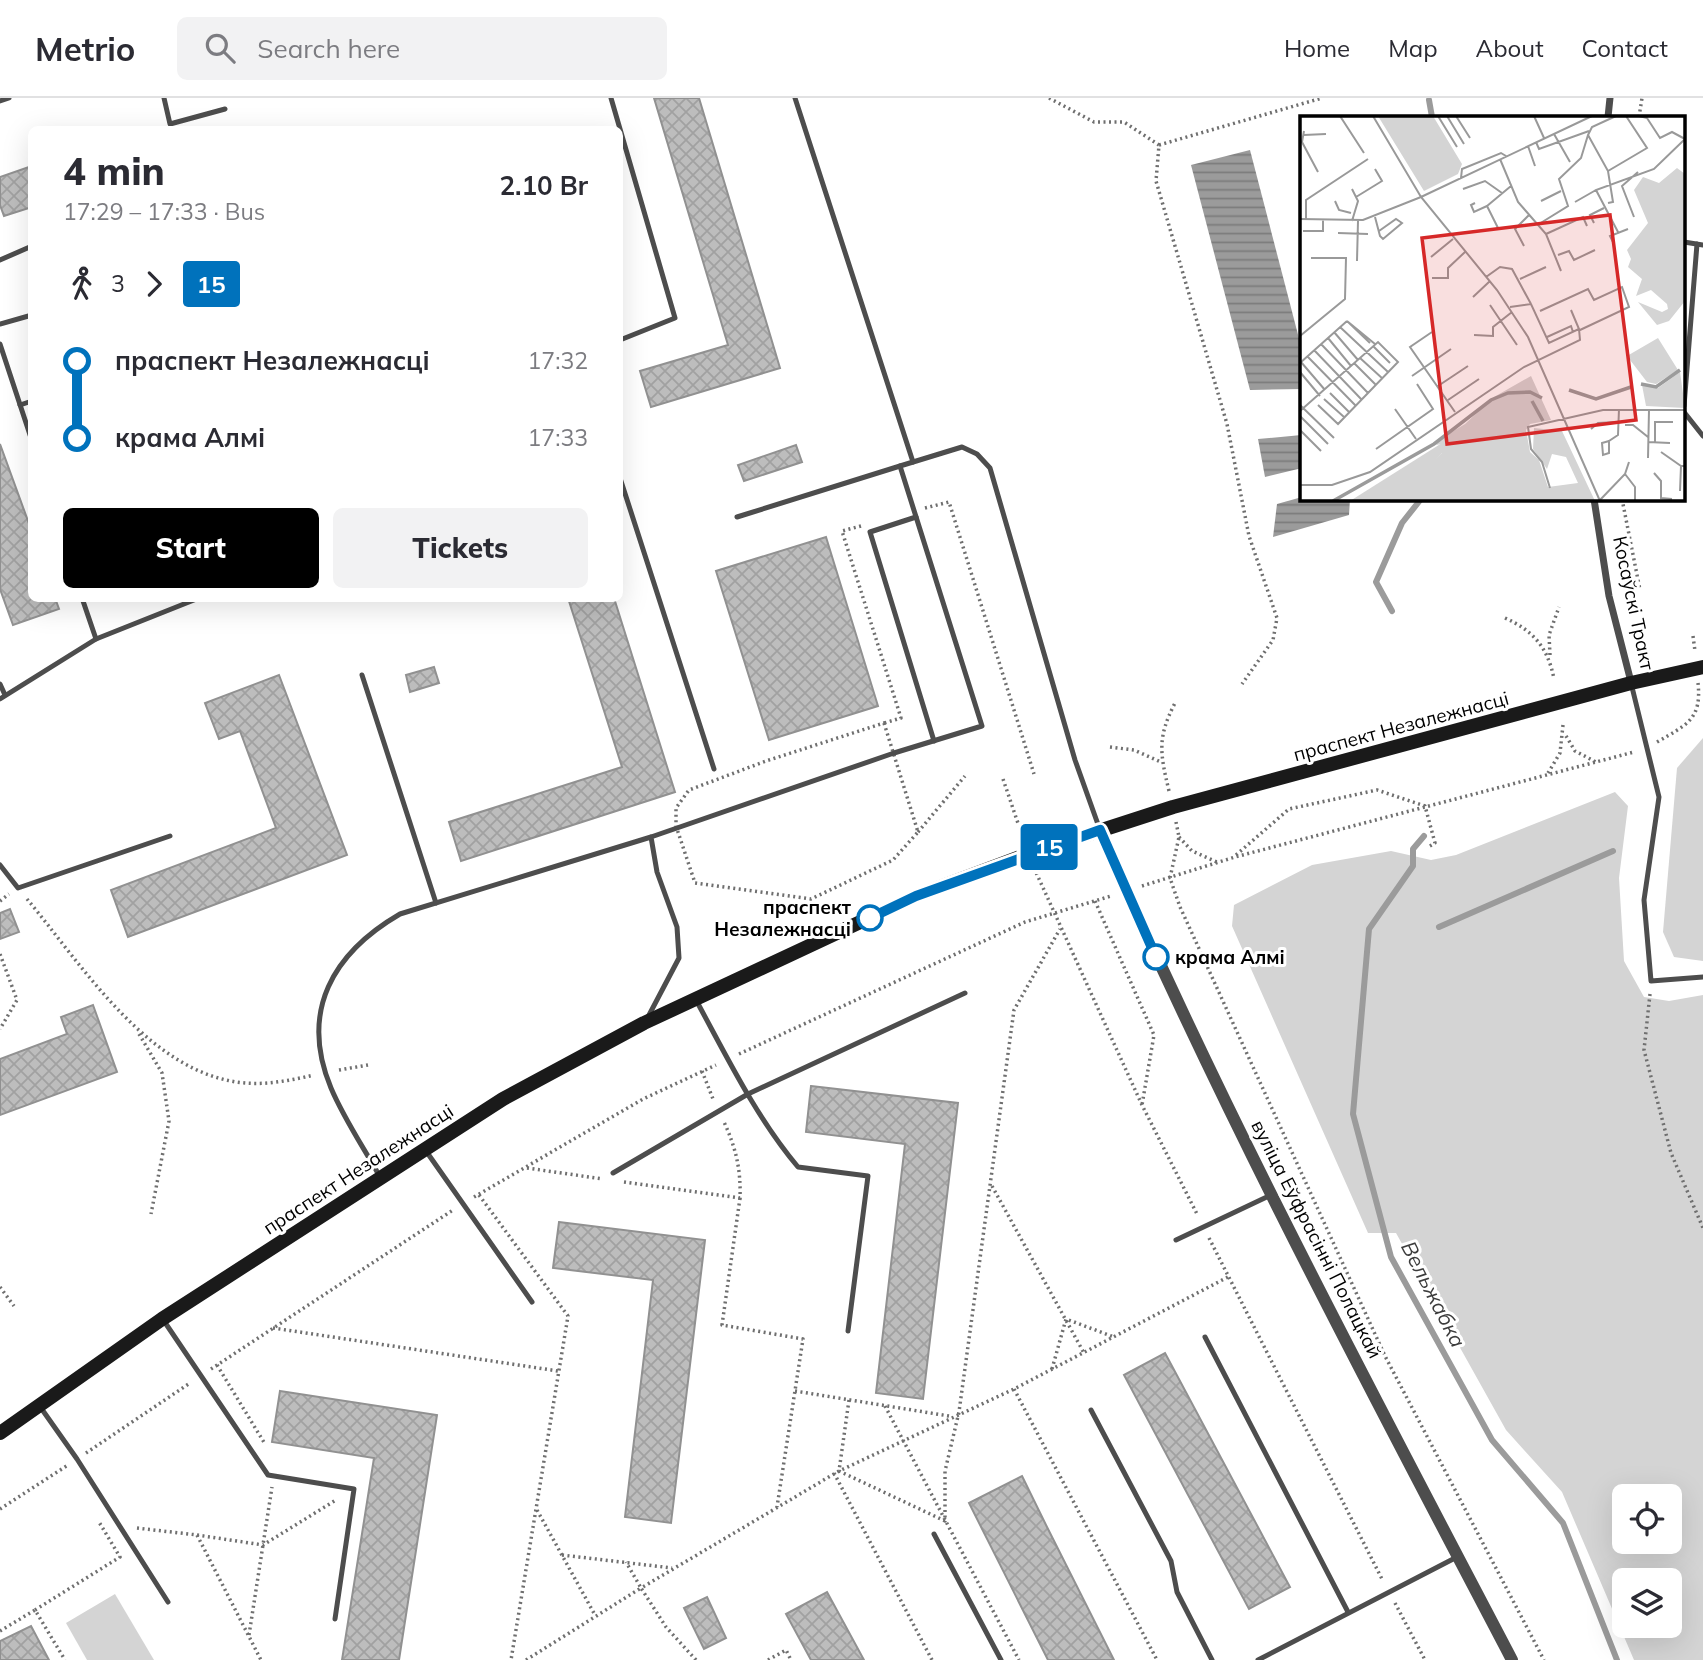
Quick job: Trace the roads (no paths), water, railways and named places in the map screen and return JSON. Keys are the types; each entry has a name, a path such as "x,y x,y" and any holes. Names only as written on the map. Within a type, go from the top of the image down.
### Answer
{"main road":[{"name":"Косаўскі Тракт","path":"1631,683 1703,667"},
{"name":"праспект Незалежнасці","path":"0,1433 162,1319 503,1099 645,1023 916,896 1100,830 1173,807 1631,683"}],"street":[{"path":"1608,116 1610,98"},
{"name":"Косаўскі Тракт","path":"1594,500 1609,596 1631,683"},
{"name":"вуліца Еўфрасінні Полацкай","path":"1100,830 1157,960 1271,1195 1512,1660"}],"lane":[{"path":"0,101 9,98"},
{"path":"164,98 170,124 225,109"},
{"path":"611,98 619,126"},
{"path":"795,98 913,462"},
{"path":"623,139 675,318 623,340"},
{"path":"1686,386 1700,245"},
{"path":"0,260 28,248"},
{"path":"0,324 28,316"},
{"path":"0,344 28,429"},
{"path":"20,405 28,402"},
{"path":"1686,415 1703,436"},
{"path":"737,517 962,447 977,454 990,468 1075,760 1100,830"},
{"path":"380,1177 332,1090 320,1051 320,1010 333,974 348,954 374,929 400,914 651,837 676,826 982,726 900,466"},
{"path":"623,487 714,769"},
{"path":"916,517 870,532 934,741"},
{"path":"83,602 96,639"},
{"path":"0,684 3,697 96,639 190,602"},
{"path":"362,675 436,903"},
{"path":"1631,683 1659,797 1644,900 1651,981 1703,976"},
{"path":"0,865 18,888 170,836"},
{"path":"645,1023 679,958 677,927 657,872 651,837"},
{"path":"613,1173 748,1094 965,993"},
{"path":"696,1000 748,1094 778,1143 798,1167 868,1176 848,1331"},
{"path":"424,1148 532,1302"},
{"path":"1176,1240 1271,1195"},
{"path":"162,1319 268,1475 354,1489 335,1619"},
{"path":"1205,1337 1348,1612"},
{"path":"39,1405 77,1459 168,1602"},
{"path":"1091,1410 1171,1561 1177,1592 1212,1660"},
{"path":"934,1534 1001,1660"},
{"path":"1258,1660 1458,1556"}],"waterway":[{"name":"Вельжабка","path":"1429,100 1432,116"},
{"name":"Вельжабка","path":"1392,611 1376,582 1402,523 1420,500"},
{"name":"Вельжабка","path":"1424,836 1413,849 1413,866 1369,929 1353,1114 1391,1257 1492,1440 1563,1523 1617,1660"},
{"path":"1439,927 1613,851"}],"place":[{"name":"праспект Незалежнасці","path":"870,918"},
{"name":"крама Алмі","path":"1156,957"}]}
